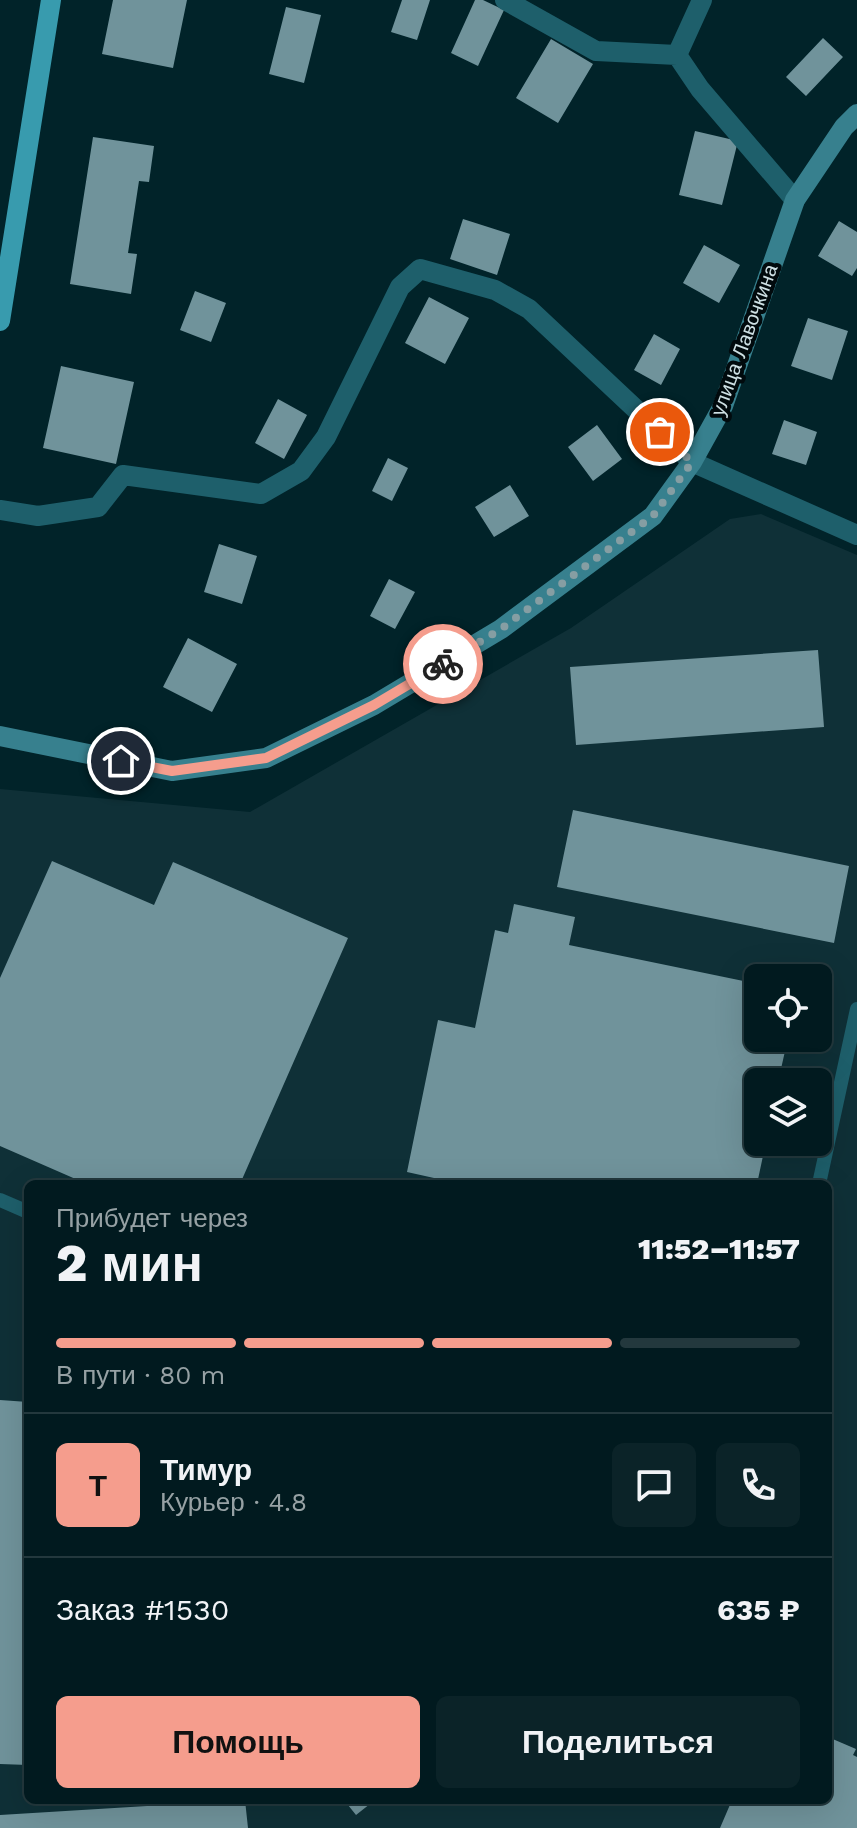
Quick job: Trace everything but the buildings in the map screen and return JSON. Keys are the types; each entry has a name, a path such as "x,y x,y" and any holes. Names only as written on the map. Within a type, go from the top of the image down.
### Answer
{"main road":[{"path":"0,321 51,0"},
{"name":"улица Лавочкина","path":"0,736 172,771 266,758 374,705 501,629 653,516 692,462 723,406 795,200 844,127 857,114"}],"street":[{"path":"505,0 596,51 677,55"},
{"path":"677,55 702,0"},
{"path":"677,55 700,89 795,200"},
{"path":"0,510 38,516 98,507 123,475 261,494 275,486 301,471 326,437 400,287 420,269 495,290 529,309 692,462 857,535"}],"lane":[{"path":"820,1180 857,1009"},
{"path":"0,1200 24,1210"}],"shaded area":[{"path":"761,514 857,555 857,1828 0,1828 0,789 250,812 571,628 730,519"}],"way so far":[{"path":"443,664 501,629 653,516 692,462 660,432"}],"route":[{"path":"121,761 172,771 266,758 374,705 443,664"}]}
